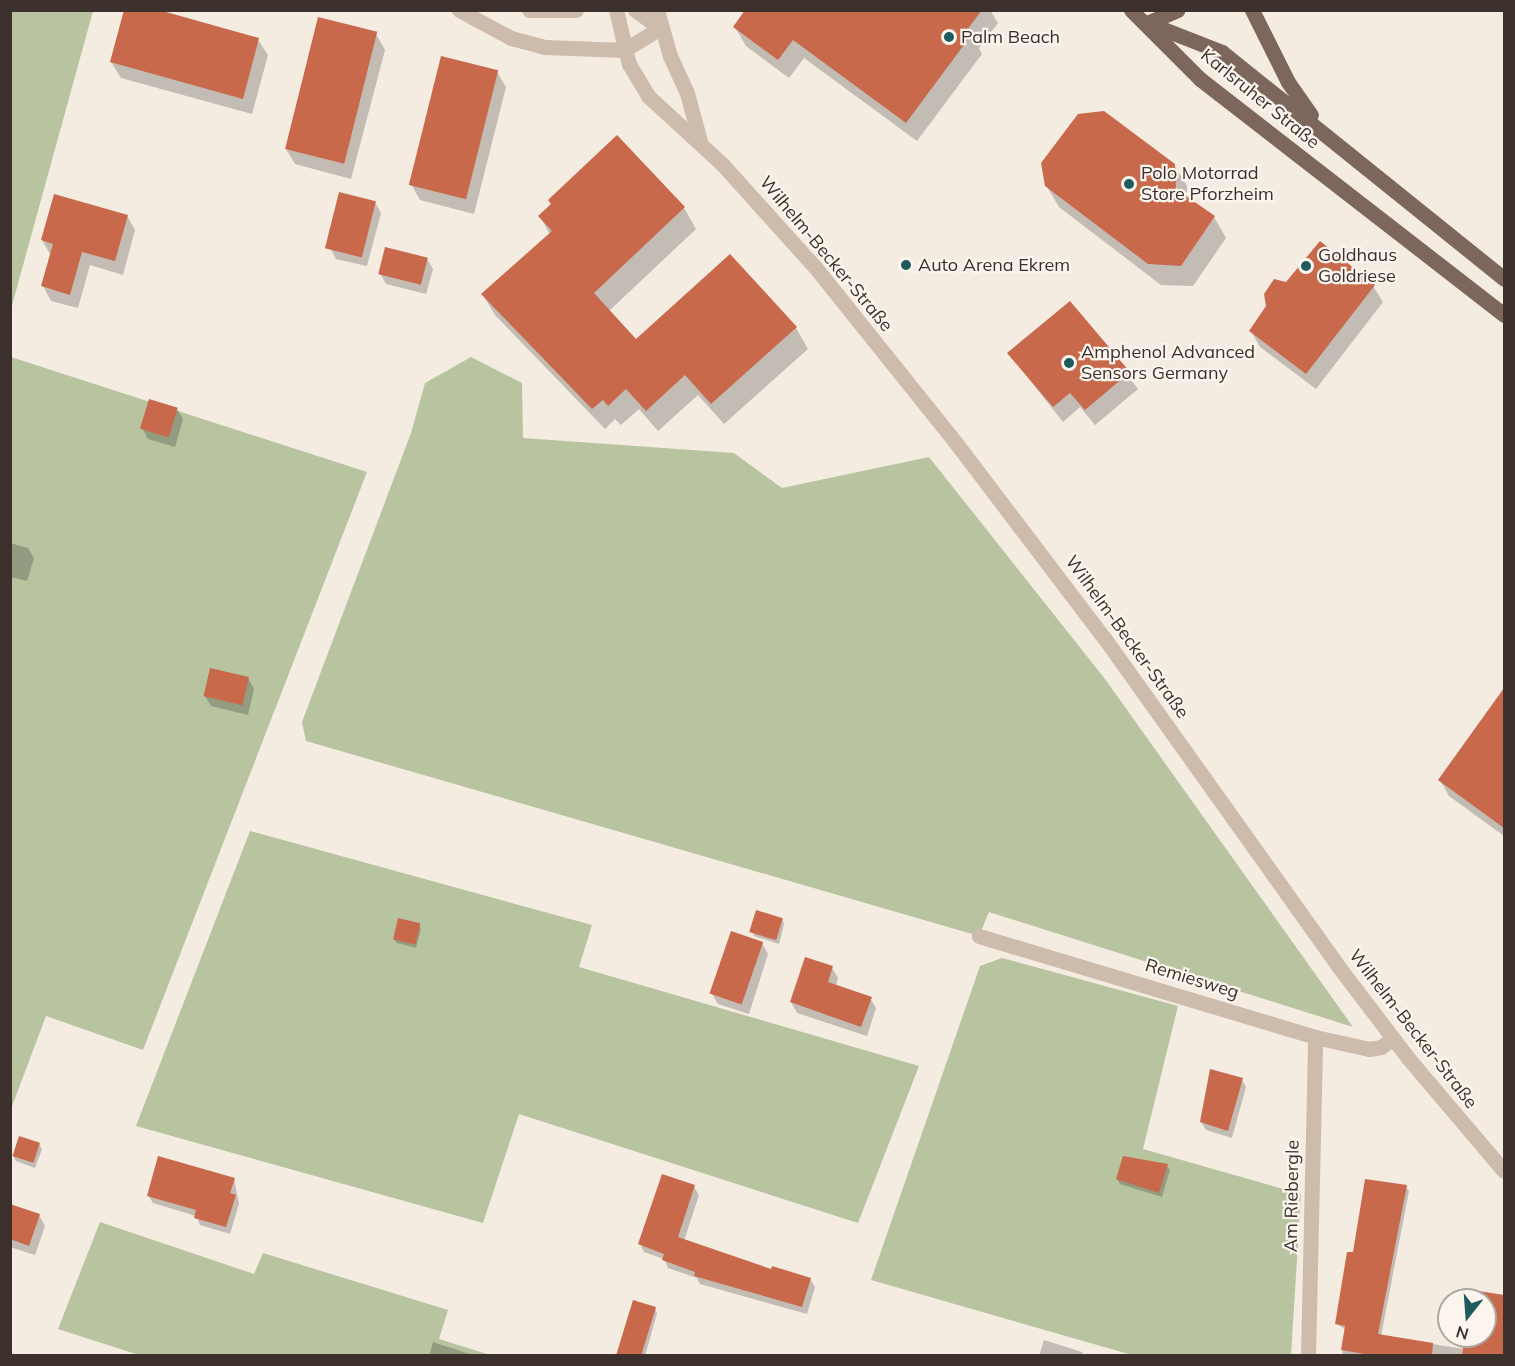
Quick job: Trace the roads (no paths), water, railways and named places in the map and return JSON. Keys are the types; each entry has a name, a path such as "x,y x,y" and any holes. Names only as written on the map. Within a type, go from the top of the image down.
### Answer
{"main road":[{"path":"1131,10 1147,23"},
{"path":"1147,23 1158,10"},
{"path":"1147,23 1177,10"},
{"path":"1252,10 1288,82 1322,130"},
{"name":"Karlsruher Straße","path":"1147,23 1222,52 1322,130 1504,279"},
{"name":"Karlsruher Straße","path":"1147,23 1200,79 1504,315"}],"street":[{"path":"459,10 511,38 545,46 624,50 660,28 636,10"},
{"path":"529,10 576,10"},
{"name":"Wilhelm-Becker-Straße","path":"616,10 624,50 648,96 673,123 700,141 815,267 1039,549 1393,1038 1504,1171"},
{"name":"Wilhelm-Becker-Straße","path":"657,10 660,28 687,93 700,141"},
{"name":"Remiesweg","path":"979,936 1316,1036 1369,1049 1381,1047 1393,1038"},
{"name":"Am Riebergle","path":"1308,1356 1316,1036"}],"place":[{"name":"Palm Beach","path":"949,37"},
{"name":"Polo Motorrad Store Pforzheim","path":"1129,184"},
{"name":"Auto Arena Ekrem","path":"906,265"},
{"name":"Goldhaus Goldriese","path":"1306,266"},
{"name":"Amphenol Advanced Sensors Germany","path":"1069,363"}]}
